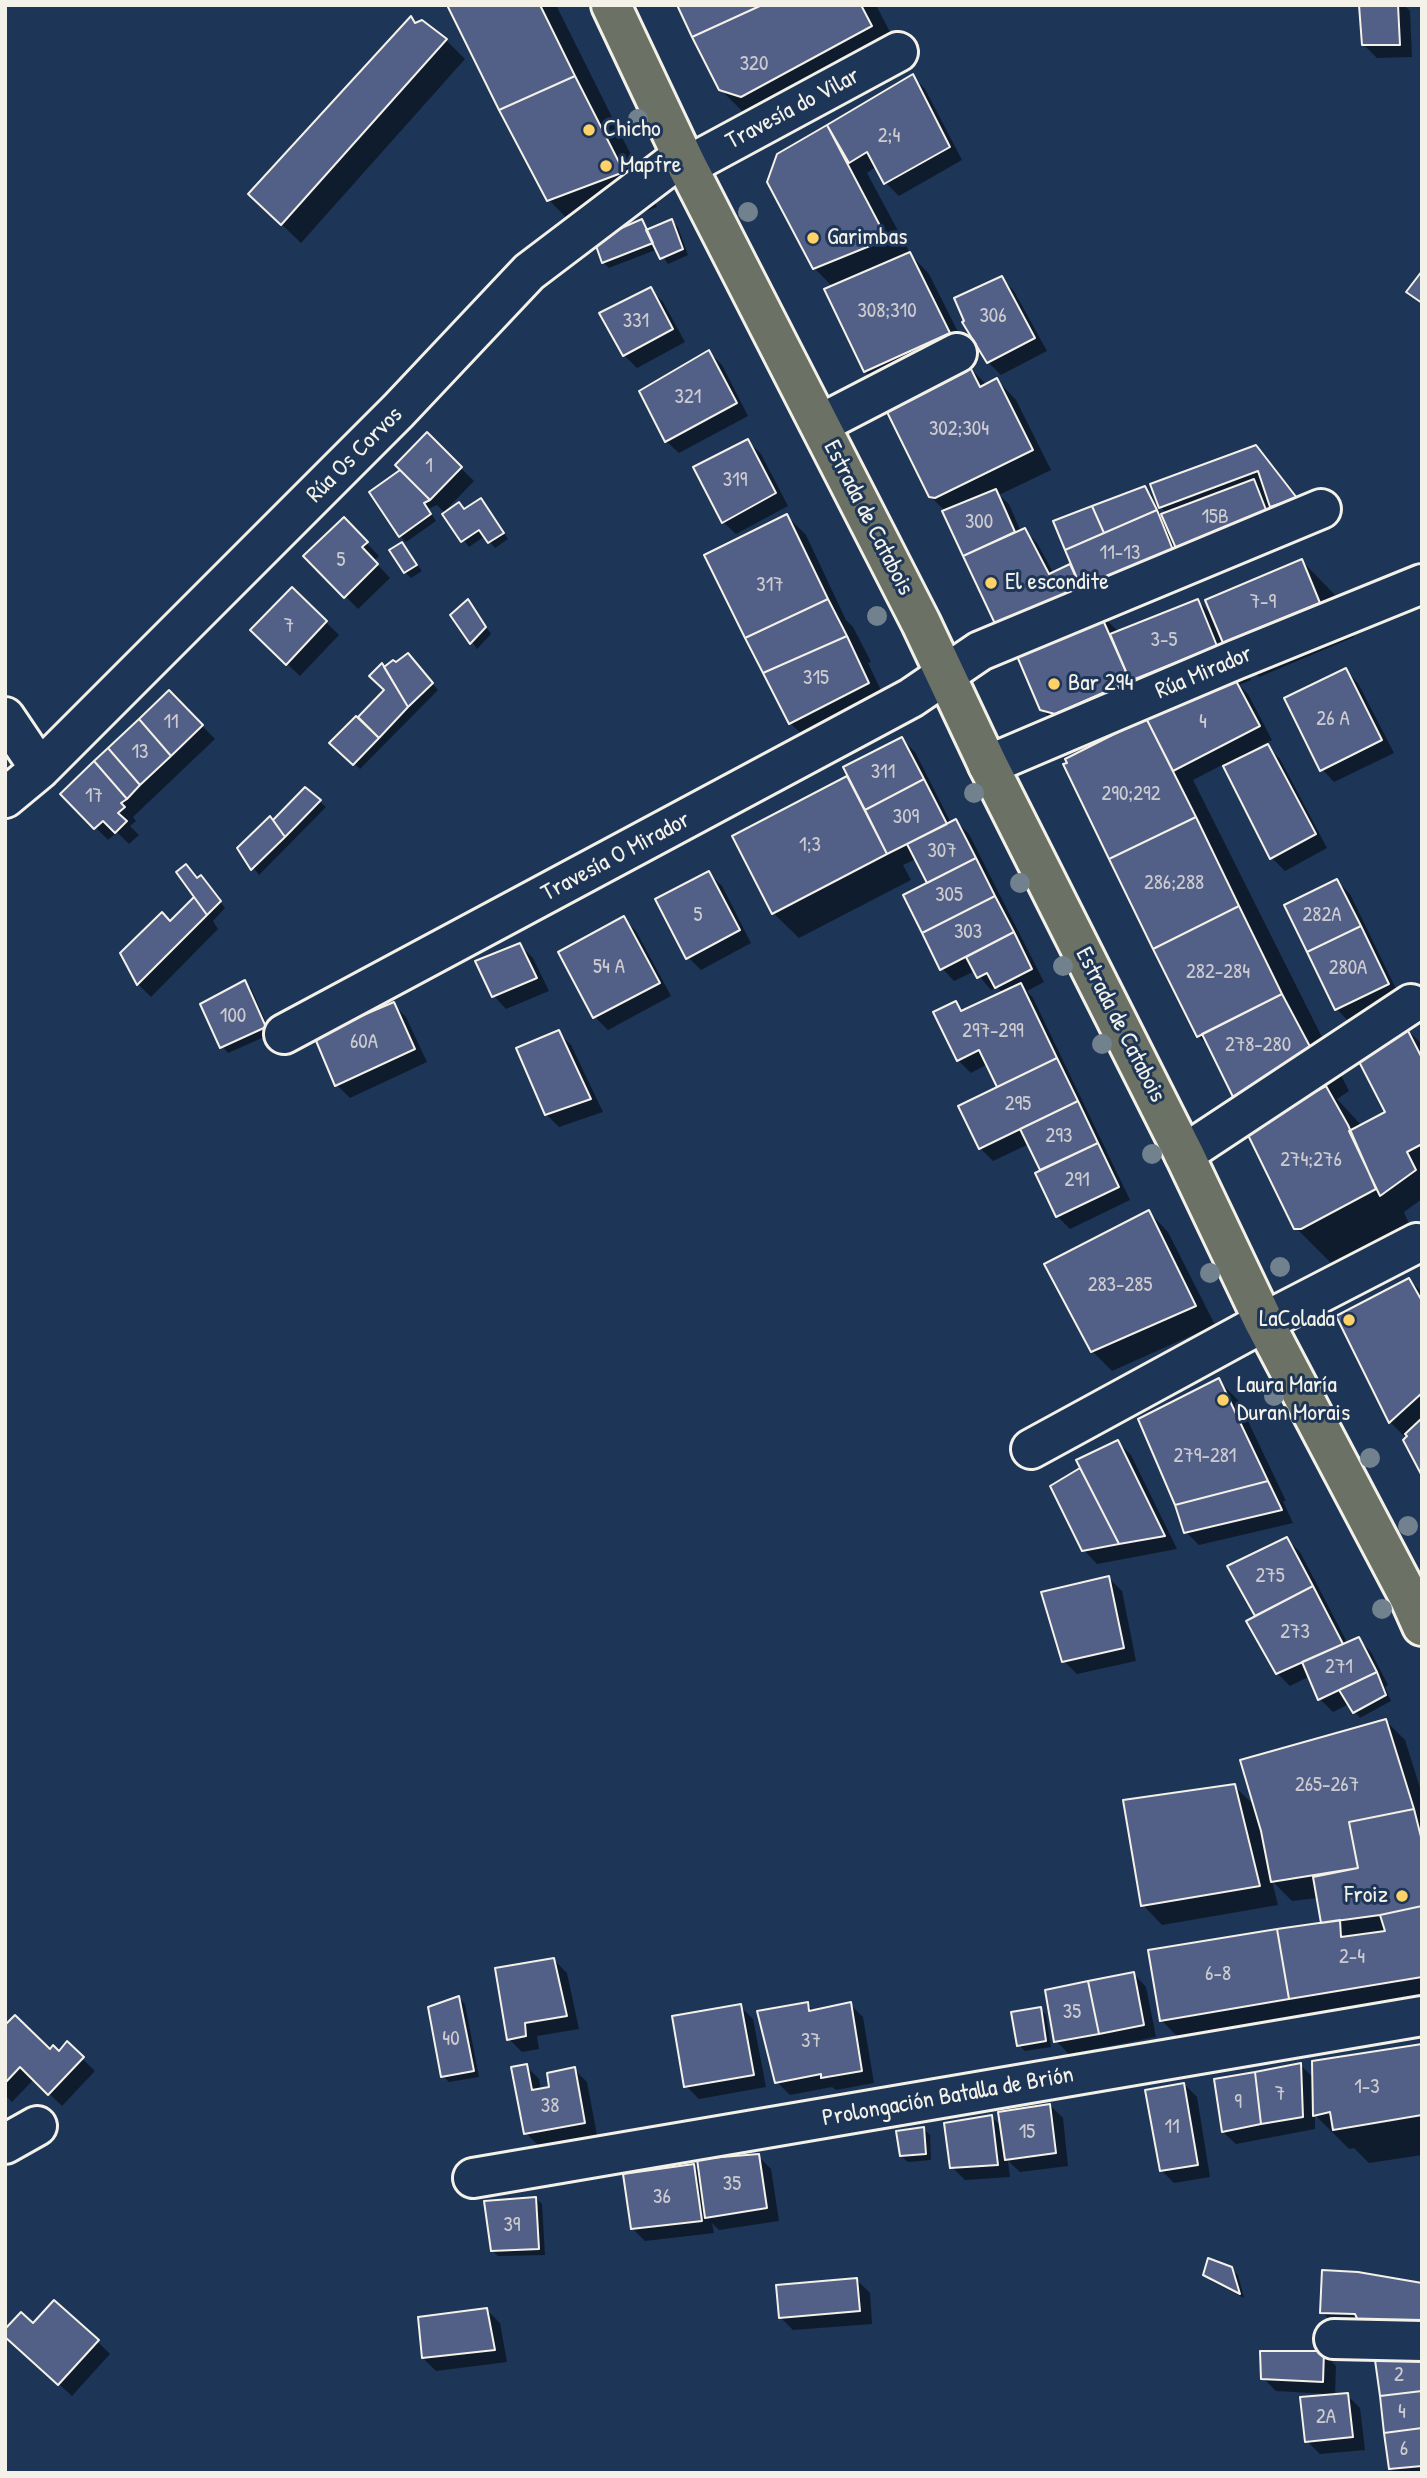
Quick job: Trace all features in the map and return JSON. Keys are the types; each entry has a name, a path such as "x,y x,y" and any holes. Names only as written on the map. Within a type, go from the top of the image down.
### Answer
{"main road":[{"name":"Estrada de Catabois","path":"611,5 685,161 921,623 988,765 1184,1154 1264,1322 1418,1604"}],"street":[{"name":"Travesía do Vilar","path":"685,161 898,52"},
{"name":"Rúa Os Corvos","path":"5,798 40,769 398,411 528,272 685,161"},
{"name":"Estrada de Catabois","path":"820,424 957,353"},
{"path":"946,676 980,651 1321,509"},
{"name":"Rúa Mirador","path":"988,765 1422,584"},
{"name":"Travesía O Mirador","path":"284,1034 911,698 946,676"},
{"path":"5,717 40,769"},
{"path":"1184,1154 1410,1004"},
{"path":"1031,1450 1264,1322 1417,1243"},
{"name":"Prolongación Batalla de Brión","path":"473,2178 1422,2016"},
{"path":"1334,2339 1422,2341"}],"building":[{"path":"447,5 540,5 575,76 499,110"},
{"path":"677,5 762,5 692,37"},
{"path":"762,5 861,5 872,26 741,97 719,90 692,37"},
{"path":"1359,5 1398,5 1400,45 1362,45"},
{"path":"411,16 415,23 422,20 447,39 281,225 248,194"},
{"path":"913,74 950,147 884,184 867,152 849,163 827,125"},
{"path":"575,76 624,172 547,201 499,110"},
{"path":"827,125 887,239 813,269 767,182 777,154"},
{"path":"642,219 653,243 602,263 594,240"},
{"path":"672,219 683,249 660,259 646,230"},
{"path":"910,252 950,333 864,372 824,289"},
{"path":"1422,271 1422,303 1406,292"},
{"path":"1002,276 1035,338 987,363 962,322 964,321 954,298"},
{"path":"651,287 673,329 623,356 599,313"},
{"path":"709,350 737,403 665,442 639,391"},
{"path":"969,365 980,387 997,378 1033,450 935,498 929,497 885,408"},
{"path":"427,432 462,467 430,500 395,465"},
{"path":"748,439 776,493 722,523 693,467"},
{"path":"1256,445 1297,498 1270,507 1258,471 1159,508 1150,484"},
{"path":"400,470 430,500 424,503 431,514 399,537 369,492"},
{"path":"1254,479 1270,520 1178,553 1161,514"},
{"path":"1145,486 1157,510 1104,533 1092,506"},
{"path":"996,489 1015,532 963,556 942,511"},
{"path":"481,498 504,533 488,543 479,530 461,542 442,514 459,502 464,509"},
{"path":"1092,506 1104,533 1065,550 1053,521"},
{"path":"1157,510 1175,555 1084,595 1065,550"},
{"path":"787,514 828,599 745,638 704,555"},
{"path":"344,517 368,542 362,547 378,564 344,598 303,556"},
{"path":"1025,528 1049,574 1070,564 1084,595 998,630 963,556"},
{"path":"402,542 417,565 404,573 389,550"},
{"path":"1302,559 1320,603 1223,643 1205,600"},
{"path":"292,587 327,621 286,665 250,630"},
{"path":"468,599 486,627 470,644 450,615"},
{"path":"828,599 847,636 763,673 745,638"},
{"path":"1198,599 1217,646 1130,681 1110,634"},
{"path":"1099,611 1130,681 1055,714 1040,710 1014,649"},
{"path":"847,636 869,683 789,724 763,673"},
{"path":"408,653 433,683 408,707 384,667"},
{"path":"382,663 408,707 379,738 358,717 384,690 369,676"},
{"path":"1346,668 1382,740 1320,771 1284,698"},
{"path":"1235,679 1260,726 1173,771 1146,718"},
{"path":"169,690 203,725 171,756 139,719"},
{"path":"356,716 379,738 353,765 329,743"},
{"path":"1146,718 1196,817 1109,859 1063,764 1067,763 1065,759"},
{"path":"139,719 171,756 140,785 108,748"},
{"path":"902,737 924,779 865,810 843,767"},
{"path":"1268,744 1316,834 1270,859 1223,766"},
{"path":"108,748 140,785 127,799 94,761"},
{"path":"94,761 127,799 121,803 125,807 118,813 127,821 115,833 103,821 94,829 60,794"},
{"path":"847,776 887,854 772,914 732,836"},
{"path":"924,779 947,824 887,854 865,810"},
{"path":"305,787 321,800 285,837 273,820"},
{"path":"270,816 285,837 251,870 237,848"},
{"path":"1196,817 1239,906 1153,949 1109,859"},
{"path":"956,819 976,858 927,883 907,844"},
{"path":"976,858 995,896 922,933 903,895"},
{"path":"186,864 197,878 201,875 221,901 207,915 176,872"},
{"path":"709,871 740,930 686,959 655,899"},
{"path":"1337,879 1361,926 1307,952 1284,905"},
{"path":"995,896 1014,932 940,970 922,933"},
{"path":"194,897 207,915 137,985 120,953 162,912 170,921"},
{"path":"1239,906 1282,994 1197,1037 1153,949"},
{"path":"624,916 660,983 593,1018 558,952"},
{"path":"1361,926 1389,984 1335,1010 1307,952"},
{"path":"1014,932 1032,969 995,988 987,973 977,978 966,957"},
{"path":"520,943 537,978 492,997 475,961"},
{"path":"245,980 266,1027 220,1048 200,1004"},
{"path":"1021,983 1057,1058 997,1087 979,1050 957,1061 933,1012 956,1001 961,1011"},
{"path":"1282,994 1315,1056 1238,1107 1202,1034"},
{"path":"394,1002 415,1049 335,1086 314,1036"},
{"path":"1404,1023 1422,1058 1422,1144 1407,1152 1416,1170 1380,1196 1349,1131 1385,1112 1353,1050"},
{"path":"559,1030 591,1099 545,1115 516,1048"},
{"path":"1057,1058 1078,1101 979,1149 958,1106"},
{"path":"1326,1086 1348,1125 1376,1189 1301,1229 1294,1229 1246,1131 1249,1126"},
{"path":"1078,1101 1098,1143 1040,1170 1020,1129"},
{"path":"1098,1143 1119,1187 1056,1217 1035,1173"},
{"path":"1149,1210 1196,1306 1091,1352 1044,1264"},
{"path":"1409,1278 1422,1301 1422,1393 1389,1423 1336,1316"},
{"path":"1219,1378 1268,1481 1175,1505 1138,1419"},
{"path":"1422,1418 1422,1476 1403,1440 1407,1436 1405,1434"},
{"path":"1118,1440 1165,1536 1119,1544 1076,1460"},
{"path":"1080,1468 1119,1544 1082,1551 1050,1486"},
{"path":"1268,1481 1282,1510 1184,1533 1175,1505"},
{"path":"1287,1537 1313,1586 1255,1616 1227,1566"},
{"path":"1109,1576 1124,1648 1062,1662 1041,1592"},
{"path":"1313,1586 1343,1644 1276,1674 1246,1621"},
{"path":"1359,1637 1377,1672 1318,1700 1302,1662"},
{"path":"1377,1672 1386,1695 1353,1713 1339,1690"},
{"path":"1386,1719 1414,1809 1349,1822 1358,1868 1271,1882 1261,1831 1240,1760"},
{"path":"1235,1784 1260,1886 1141,1906 1123,1800"},
{"path":"1414,1809 1422,1841 1422,1906 1321,1923 1313,1877 1358,1868 1349,1822"},
{"path":"1422,1906 1422,1977 1289,1999 1277,1929 1340,1920 1341,1937 1385,1931 1380,1915"},
{"path":"1277,1929 1289,1999 1160,2021 1148,1950"},
{"path":"554,1958 567,2016 525,2023 526,2036 507,2040 495,1968"},
{"path":"1134,1972 1144,2025 1099,2034 1088,1981"},
{"path":"1088,1981 1099,2034 1054,2042 1045,1990"},
{"path":"459,1996 474,2071 441,2077 428,2007"},
{"path":"808,2002 809,2011 851,2002 862,2071 821,2078 821,2074 775,2083 757,2011"},
{"path":"741,2004 754,2075 684,2087 672,2016"},
{"path":"1041,2007 1046,2041 1017,2046 1011,2012"},
{"path":"15,2015 50,2049 53,2045 59,2051 67,2041 84,2057 48,2095 20,2067 5,2083 5,2025"},
{"path":"1422,2044 1422,2115 1333,2130 1330,2112 1313,2116 1312,2061"},
{"path":"1301,2063 1303,2117 1261,2124 1255,2072"},
{"path":"527,2064 532,2090 549,2087 547,2073 575,2067 585,2123 524,2134 511,2067"},
{"path":"1255,2072 1261,2124 1222,2132 1214,2079"},
{"path":"1184,2083 1198,2165 1160,2171 1145,2090"},
{"path":"1050,2104 1056,2153 1005,2160 998,2112"},
{"path":"992,2115 998,2165 950,2168 944,2123"},
{"path":"924,2127 926,2154 900,2156 896,2131"},
{"path":"759,2154 767,2208 705,2218 697,2159"},
{"path":"694,2164 702,2221 631,2229 623,2174"},
{"path":"536,2197 539,2249 491,2251 484,2201"},
{"path":"1208,2258 1232,2267 1240,2294 1203,2275"},
{"path":"1322,2270 1358,2272 1422,2283 1422,2326 1361,2327 1355,2314 1320,2313"},
{"path":"857,2278 860,2311 779,2318 776,2285"},
{"path":"54,2300 99,2340 58,2385 5,2337 5,2329 21,2312 33,2323"},
{"path":"487,2308 495,2350 422,2358 418,2317"},
{"path":"1260,2351 1324,2351 1323,2382 1261,2379"},
{"path":"1422,2353 1422,2391 1380,2396 1375,2360"},
{"path":"1422,2391 1422,2428 1384,2433 1380,2396"},
{"path":"1348,2393 1353,2437 1305,2442 1300,2397"},
{"path":"1422,2428 1422,2466 1389,2469 1384,2433"}],"place":[{"name":"Chicho","path":"589,130"},
{"name":"Mapfre","path":"606,166"},
{"name":"Garimbas","path":"813,238"},
{"name":"El escondite","path":"991,583"},
{"name":"Bar 294","path":"1054,684"},
{"name":"LaColada","path":"1349,1320"},
{"name":"Laura María Duran Morais","path":"1223,1400"},
{"name":"Froiz","path":"1402,1896"}]}
